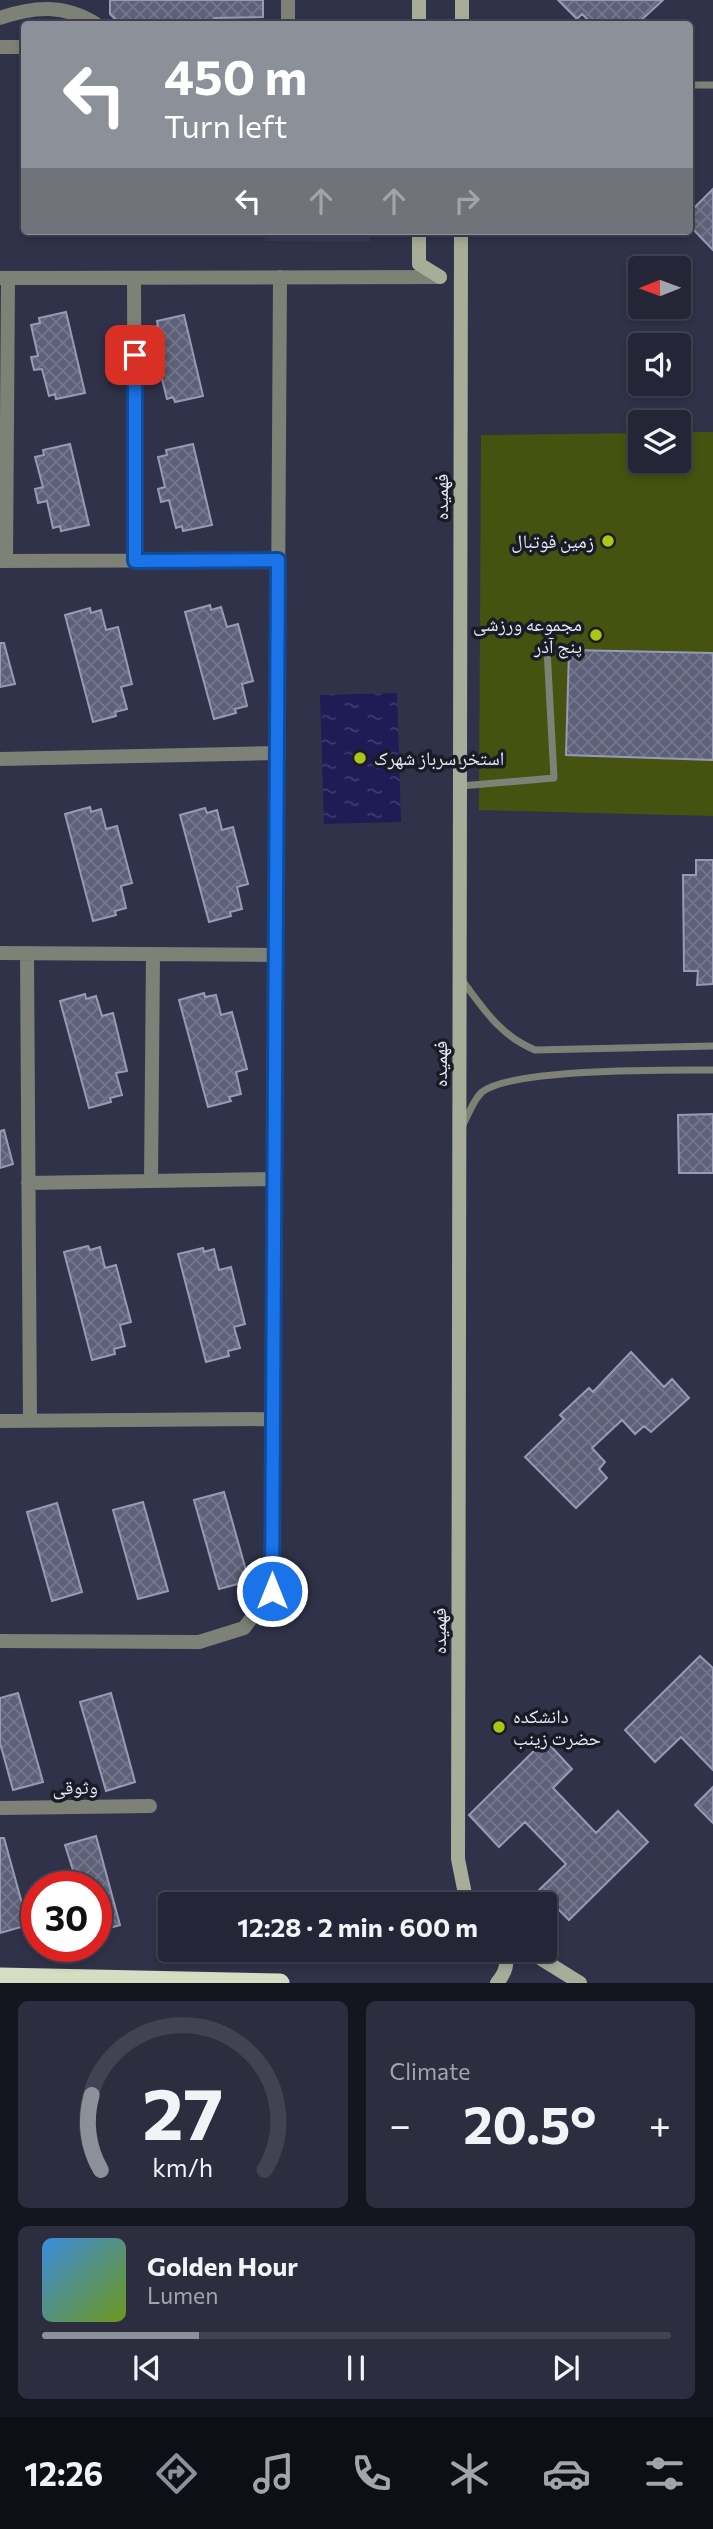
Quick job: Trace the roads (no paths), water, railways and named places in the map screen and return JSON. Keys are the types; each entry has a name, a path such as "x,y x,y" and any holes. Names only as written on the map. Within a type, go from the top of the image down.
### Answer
{"highway":[{"path":"0,1977 280,1983"}],"main road":[{"path":"419,0 419,21"},
{"path":"462,0 462,21"},
{"path":"419,235 419,264 440,277"},
{"name":"فهمیده","path":"461,235 458,1859 465,1892"},
{"path":"497,1983 505,1973 507,1962"},
{"path":"546,1962 580,1983"}],"street":[{"path":"288,0 288,21"},
{"path":"0,18 27,4 55,4 91,21"},
{"path":"0,47 21,47"},
{"path":"0,1641 199,1642 244,1628 272,1591 280,277"},
{"path":"278,560 3,561 4,278 440,277"},
{"path":"134,278 135,561"},
{"path":"0,759 277,753"},
{"path":"0,953 276,955"},
{"path":"27,953 30,1421"},
{"path":"151,1181 153,954"},
{"path":"29,1183 275,1179"},
{"path":"0,1421 273,1419"},
{"name":"وثوقی","path":"0,1808 150,1806"}],"lane":[{"path":"693,85 713,85"},
{"path":"460,787 554,778 547,649"},
{"path":"460,977 513,1041 535,1050 713,1046"},
{"path":"459,1132 480,1093 498,1084 537,1077 713,1070"}],"water":[{"name":"استخر سرباز شهرک","path":"397,693 401,822 324,824 320,695"}],"place":[{"name":"زمین فوتبال","path":"608,541"},
{"name":"مجموعه ورزشی پنج آذر","path":"596,635"},
{"name":"استخر سرباز شهرک","path":"360,758"},
{"name":"دانشکده حضرت زینب","path":"499,1727"}]}
